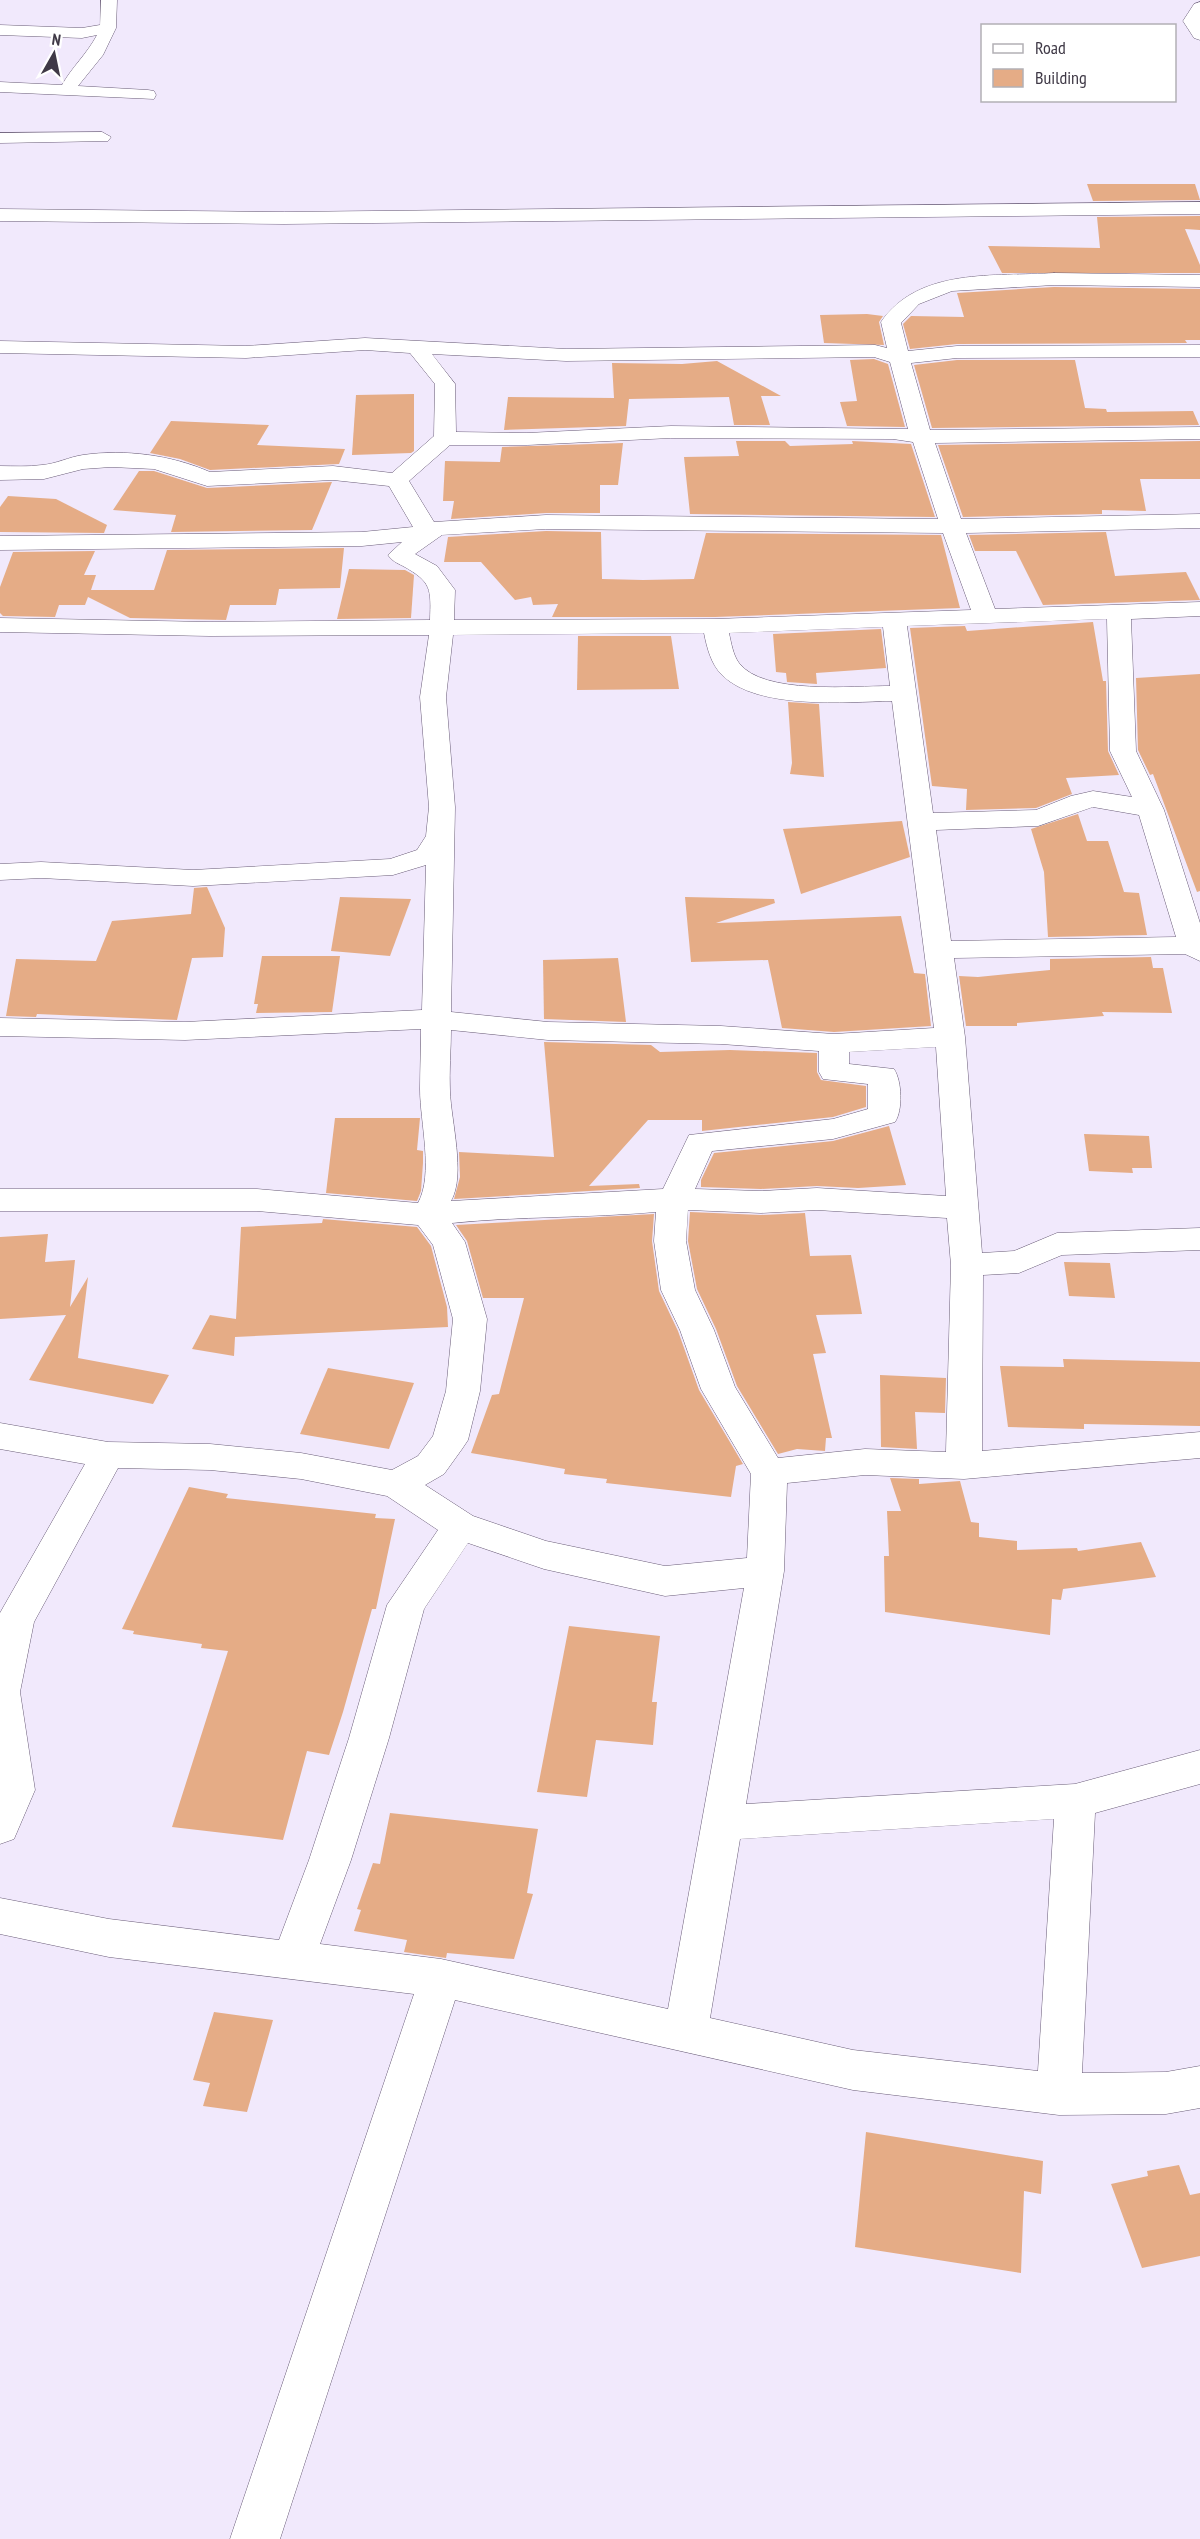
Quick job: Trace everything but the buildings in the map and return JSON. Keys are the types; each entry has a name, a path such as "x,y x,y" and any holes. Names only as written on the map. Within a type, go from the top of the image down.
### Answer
{"street":[{"path":"67,92 76,75 95,55 108,28 109,0"},
{"path":"1200,7 1191,21 1200,35"},
{"path":"0,30 82,33 108,28"},
{"path":"0,87 67,92 148,94"},
{"path":"0,138 102,137"},
{"path":"0,215 284,218 1200,208"},
{"path":"986,615 952,526 922,437 898,358 891,322 912,300 949,285 1054,279 1200,281"},
{"path":"0,347 246,352 365,344 566,355 875,351 898,358 957,352 1200,351"},
{"path":"415,345 445,384 446,438"},
{"path":"0,473 44,472 82,462 111,460 154,462 187,470 207,479 333,473 396,480 446,438 528,439 671,432 893,433 922,437 1200,433"},
{"path":"396,480 428,532"},
{"path":"0,543 362,539 456,527 558,522 952,526 1200,521"},
{"path":"428,532 400,555 429,571 443,590 442,627 433,697 441,771 435,1019 435,1090 440,1144 440,1192 428,1215"},
{"path":"0,625 210,629 715,626 1200,609"},
{"path":"937,950 1198,948 1150,810 1123,751 1119,612"},
{"path":"894,620 950,1037 967,1264 964,1466"},
{"path":"715,626 722,653 731,670 767,689 800,692 904,693"},
{"path":"920,822 1038,818 1057,814 1087,800 1118,802 1150,810"},
{"path":"0,872 41,870 193,878 393,867 427,856 440,836"},
{"path":"0,1027 184,1030 435,1019 548,1031 721,1035 834,1043 950,1037"},
{"path":"685,2034 765,1571 769,1473 718,1389 697,1330 678,1290 669,1241 673,1199 684,1180 700,1142 833,1129 884,1115 883,1076 834,1072 834,1043"},
{"path":"0,1200 257,1200 428,1215 491,1208 613,1205 673,1199 761,1202 836,1200 963,1208"},
{"path":"396,1484 431,1465 450,1440 463,1391 470,1319 449,1242 428,1215"},
{"path":"967,1264 1019,1262 1057,1244 1200,1239"},
{"path":"0,1436 108,1455 210,1457 301,1466 396,1484 460,1526 544,1555 665,1581 765,1571"},
{"path":"769,1473 809,1466 864,1462 964,1466 1200,1445"},
{"path":"0,1827 15,1790 1,1692 15,1622 108,1455"},
{"path":"293,1960 358,1771 406,1605 460,1526"},
{"path":"723,1824 1075,1801 1200,1767"},
{"path":"1059,2094 1075,1801"},
{"path":"0,1916 109,1938 441,1978 853,2070 1059,2094 1166,2093 1200,2087"},
{"path":"255,2539 441,1978"}]}
